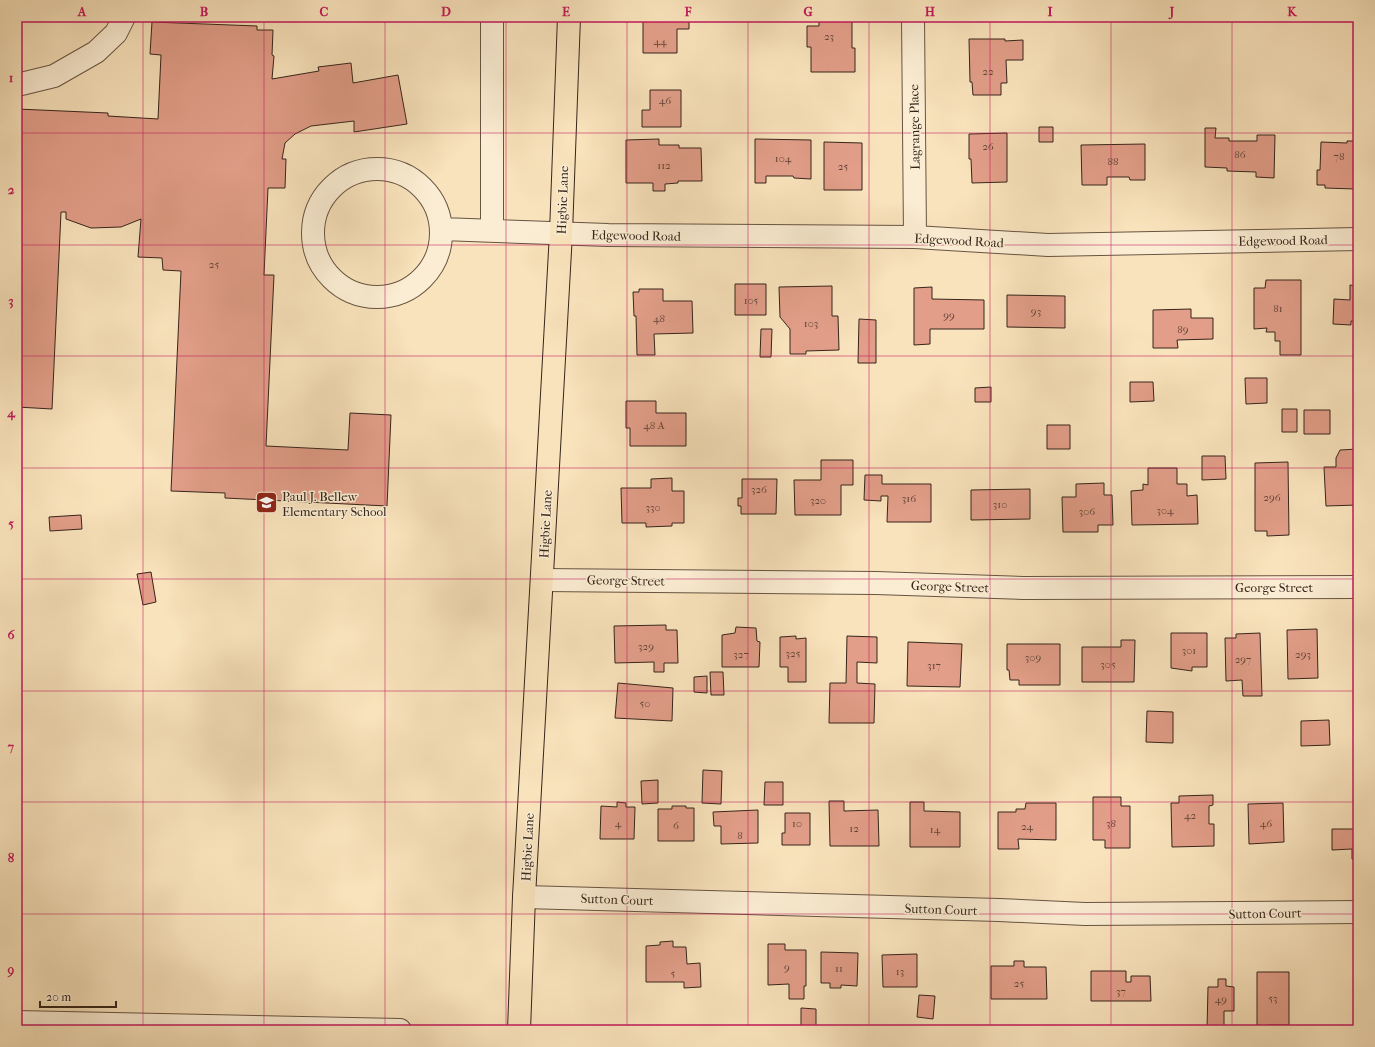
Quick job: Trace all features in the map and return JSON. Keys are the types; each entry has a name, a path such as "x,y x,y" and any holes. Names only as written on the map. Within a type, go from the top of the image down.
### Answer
{"main road":[{"name":"Higbie Lane","path":"519,1030 524,897 561,233 569,17"}],"street":[{"path":"17,85 54,76 96,52 116,32 124,17"},
{"path":"492,17 492,231"},
{"name":"Lagrange Place","path":"913,17 915,237"},
{"path":"372,168 393,170 412,178 427,192 438,209 442,229 440,251 430,272 414,287 393,296 371,298 349,292 331,279 318,261 312,239 314,219 321,200 335,184 352,174 372,168"},
{"name":"Edgewood Road","path":"442,229 561,233 915,237 1048,245 1358,239"},
{"name":"George Street","path":"542,580 876,583 1023,588 1358,587"},
{"name":"Sutton Court","path":"524,897 1085,914 1358,912"},
{"path":"17,1022 400,1030"}],"building":[{"path":"643,17 689,17 689,29 677,29 677,53 643,53"},
{"path":"759,17 774,17 774,21 759,21"},
{"path":"819,17 852,17 852,48 855,48 855,72 811,72 811,47 807,47 807,26 819,26"},
{"path":"152,22 257,26 257,30 273,30 272,55 274,56 272,79 319,71 318,67 351,63 353,83 398,75 407,124 354,132 354,121 311,126 295,134 285,143 282,159 286,159 285,188 268,188 264,275 274,275 266,446 348,450 350,413 391,415 387,506 225,498 225,493 171,491 181,271 163,270 162,258 138,257 141,219 121,227 91,228 66,219 66,212 61,212 52,409 17,407 17,109 108,113 108,116 158,119 161,55 150,54"},
{"path":"969,39 1005,39 1005,41 1023,40 1023,60 1006,60 1007,83 1001,83 1001,95 973,95 972,82 970,82"},
{"path":"650,90 681,90 681,127 642,127 642,110 650,110"},
{"path":"1039,127 1053,127 1053,142 1039,142"},
{"path":"1205,128 1216,128 1215,138 1229,138 1229,141 1257,141 1257,135 1275,135 1274,178 1256,177 1256,172 1227,171 1227,168 1205,167"},
{"path":"1007,133 1007,182 972,183 971,159 969,159 969,134"},
{"path":"659,139 659,145 679,145 679,148 701,148 702,181 678,181 678,183 665,184 665,191 653,191 653,183 626,183 626,140"},
{"path":"755,139 811,140 811,179 794,178 793,176 766,176 766,183 755,183"},
{"path":"1347,141 1358,141 1358,184 1355,183 1355,189 1325,188 1325,185 1317,185 1317,170 1320,170 1321,142 1347,143"},
{"path":"824,142 862,143 862,190 824,190"},
{"path":"1145,144 1145,180 1130,180 1129,177 1107,177 1107,185 1082,185 1081,145"},
{"path":"1266,280 1301,280 1301,355 1280,355 1280,341 1275,341 1275,332 1266,332 1267,328 1254,329 1254,288 1265,288"},
{"path":"735,284 766,284 766,315 735,315"},
{"path":"1350,285 1358,286 1358,322 1351,321 1351,325 1333,324 1334,299 1350,300"},
{"path":"832,286 832,316 838,316 839,350 806,351 806,354 790,354 790,329 780,317 779,287"},
{"path":"932,287 932,299 984,300 984,329 930,329 930,344 914,345 914,288"},
{"path":"639,289 663,289 663,301 692,301 693,333 654,334 655,355 637,355 636,316 634,316 633,292 639,292"},
{"path":"1007,295 1065,296 1065,328 1007,327"},
{"path":"1191,309 1191,318 1213,318 1213,339 1177,340 1178,348 1153,348 1153,310"},
{"path":"859,319 876,320 876,363 858,363"},
{"path":"761,329 772,329 771,357 760,357"},
{"path":"1245,378 1267,378 1267,403 1246,404"},
{"path":"1130,382 1153,382 1154,401 1130,402"},
{"path":"991,387 991,402 975,402 975,388"},
{"path":"626,401 656,401 656,413 686,413 686,446 630,446 630,428 626,428"},
{"path":"1282,409 1297,409 1297,432 1282,432"},
{"path":"1304,410 1330,410 1330,434 1304,434"},
{"path":"1047,425 1070,425 1070,449 1047,449"},
{"path":"1358,449 1358,505 1326,506 1324,467 1336,467 1336,458 1340,450"},
{"path":"1202,456 1225,456 1226,479 1202,480"},
{"path":"821,460 853,460 853,485 841,485 841,515 795,515 794,480 821,480"},
{"path":"1288,462 1289,535 1267,536 1267,531 1255,531 1255,463"},
{"path":"1148,468 1177,468 1177,484 1187,484 1187,496 1197,495 1198,524 1132,525 1131,491 1143,490 1143,484 1148,485"},
{"path":"865,475 882,475 882,484 931,484 931,522 887,522 888,496 881,496 881,501 864,500"},
{"path":"672,478 672,491 684,491 684,523 672,523 672,526 646,527 646,523 622,523 621,488 651,488 651,479"},
{"path":"742,479 777,479 776,514 741,514 741,506 738,506 738,498 742,498"},
{"path":"1104,483 1104,495 1112,495 1113,525 1098,525 1098,532 1063,532 1062,497 1076,497 1076,484"},
{"path":"1030,489 1030,519 971,520 971,490"},
{"path":"81,515 82,529 50,531 49,517"},
{"path":"151,572 156,602 143,605 137,574"},
{"path":"666,625 666,630 677,630 678,663 664,663 664,672 654,672 654,662 615,663 614,626"},
{"path":"736,627 756,628 757,641 760,642 759,667 722,667 722,635 735,633"},
{"path":"1317,629 1318,678 1288,679 1287,630"},
{"path":"1171,633 1207,633 1207,667 1192,667 1192,671 1171,668"},
{"path":"1260,633 1262,696 1243,696 1242,680 1226,681 1225,638 1236,638 1236,634"},
{"path":"796,636 796,639 806,638 806,682 788,682 788,667 780,667 780,637"},
{"path":"847,636 877,637 877,663 857,662 857,683 875,684 874,723 829,723 830,683 846,683"},
{"path":"1121,640 1135,640 1134,682 1082,682 1082,647 1121,647"},
{"path":"908,642 962,644 960,687 907,686"},
{"path":"1356,642 1358,642 1358,682 1356,682"},
{"path":"1007,644 1060,644 1060,685 1019,685 1019,680 1010,680 1009,670 1007,670"},
{"path":"710,672 723,672 724,695 711,695"},
{"path":"707,676 707,693 694,692 694,677"},
{"path":"618,683 673,688 672,721 615,718"},
{"path":"1147,711 1173,712 1173,743 1146,742"},
{"path":"1329,720 1330,745 1301,746 1301,721"},
{"path":"703,770 722,771 721,804 702,803"},
{"path":"658,780 658,803 642,804 641,781"},
{"path":"765,782 783,782 783,805 764,805"},
{"path":"1213,795 1213,805 1209,806 1209,824 1214,824 1214,846 1172,847 1171,803 1179,803 1179,796"},
{"path":"1093,797 1121,797 1121,806 1130,806 1130,848 1105,848 1105,840 1093,840"},
{"path":"829,801 844,801 844,811 878,810 879,846 830,846"},
{"path":"617,802 626,803 626,807 635,807 634,839 600,839 601,806 617,807"},
{"path":"910,802 924,802 924,811 960,812 960,847 910,847"},
{"path":"1026,803 1056,803 1056,840 1018,839 1019,849 998,849 998,812 1016,812 1016,809 1025,809"},
{"path":"1283,803 1284,842 1249,844 1248,804"},
{"path":"672,806 686,806 686,808 694,808 694,841 658,841 658,809 672,809"},
{"path":"758,810 758,843 721,844 721,826 714,826 713,812"},
{"path":"785,813 810,813 810,845 782,845 782,833 785,833"},
{"path":"1332,829 1358,829 1358,859 1352,859 1352,849 1332,850"},
{"path":"673,941 673,947 686,947 687,964 700,963 701,987 684,988 684,982 646,982 646,946 660,945 660,942"},
{"path":"768,944 785,944 785,950 806,950 806,986 804,986 804,999 789,999 789,984 768,985"},
{"path":"821,952 858,953 857,986 841,985 841,988 830,988 830,983 821,983"},
{"path":"917,954 917,987 883,987 882,955"},
{"path":"1014,961 1024,961 1024,967 1046,967 1047,999 991,999 991,966 1014,966"},
{"path":"1091,971 1126,971 1126,982 1131,982 1131,976 1150,976 1151,1001 1091,1001"},
{"path":"1257,972 1289,972 1289,1025 1268,1025 1268,1029 1260,1029 1260,1025 1257,1025"},
{"path":"1218,979 1226,979 1226,986 1234,987 1234,1011 1224,1011 1224,1030 1207,1030 1208,987 1218,987"},
{"path":"919,995 935,996 933,1019 917,1017"},
{"path":"801,1008 816,1009 816,1030 801,1030"}],"place":[{"name":"Paul J. Bellew Elementary School","path":"266,503"}]}
